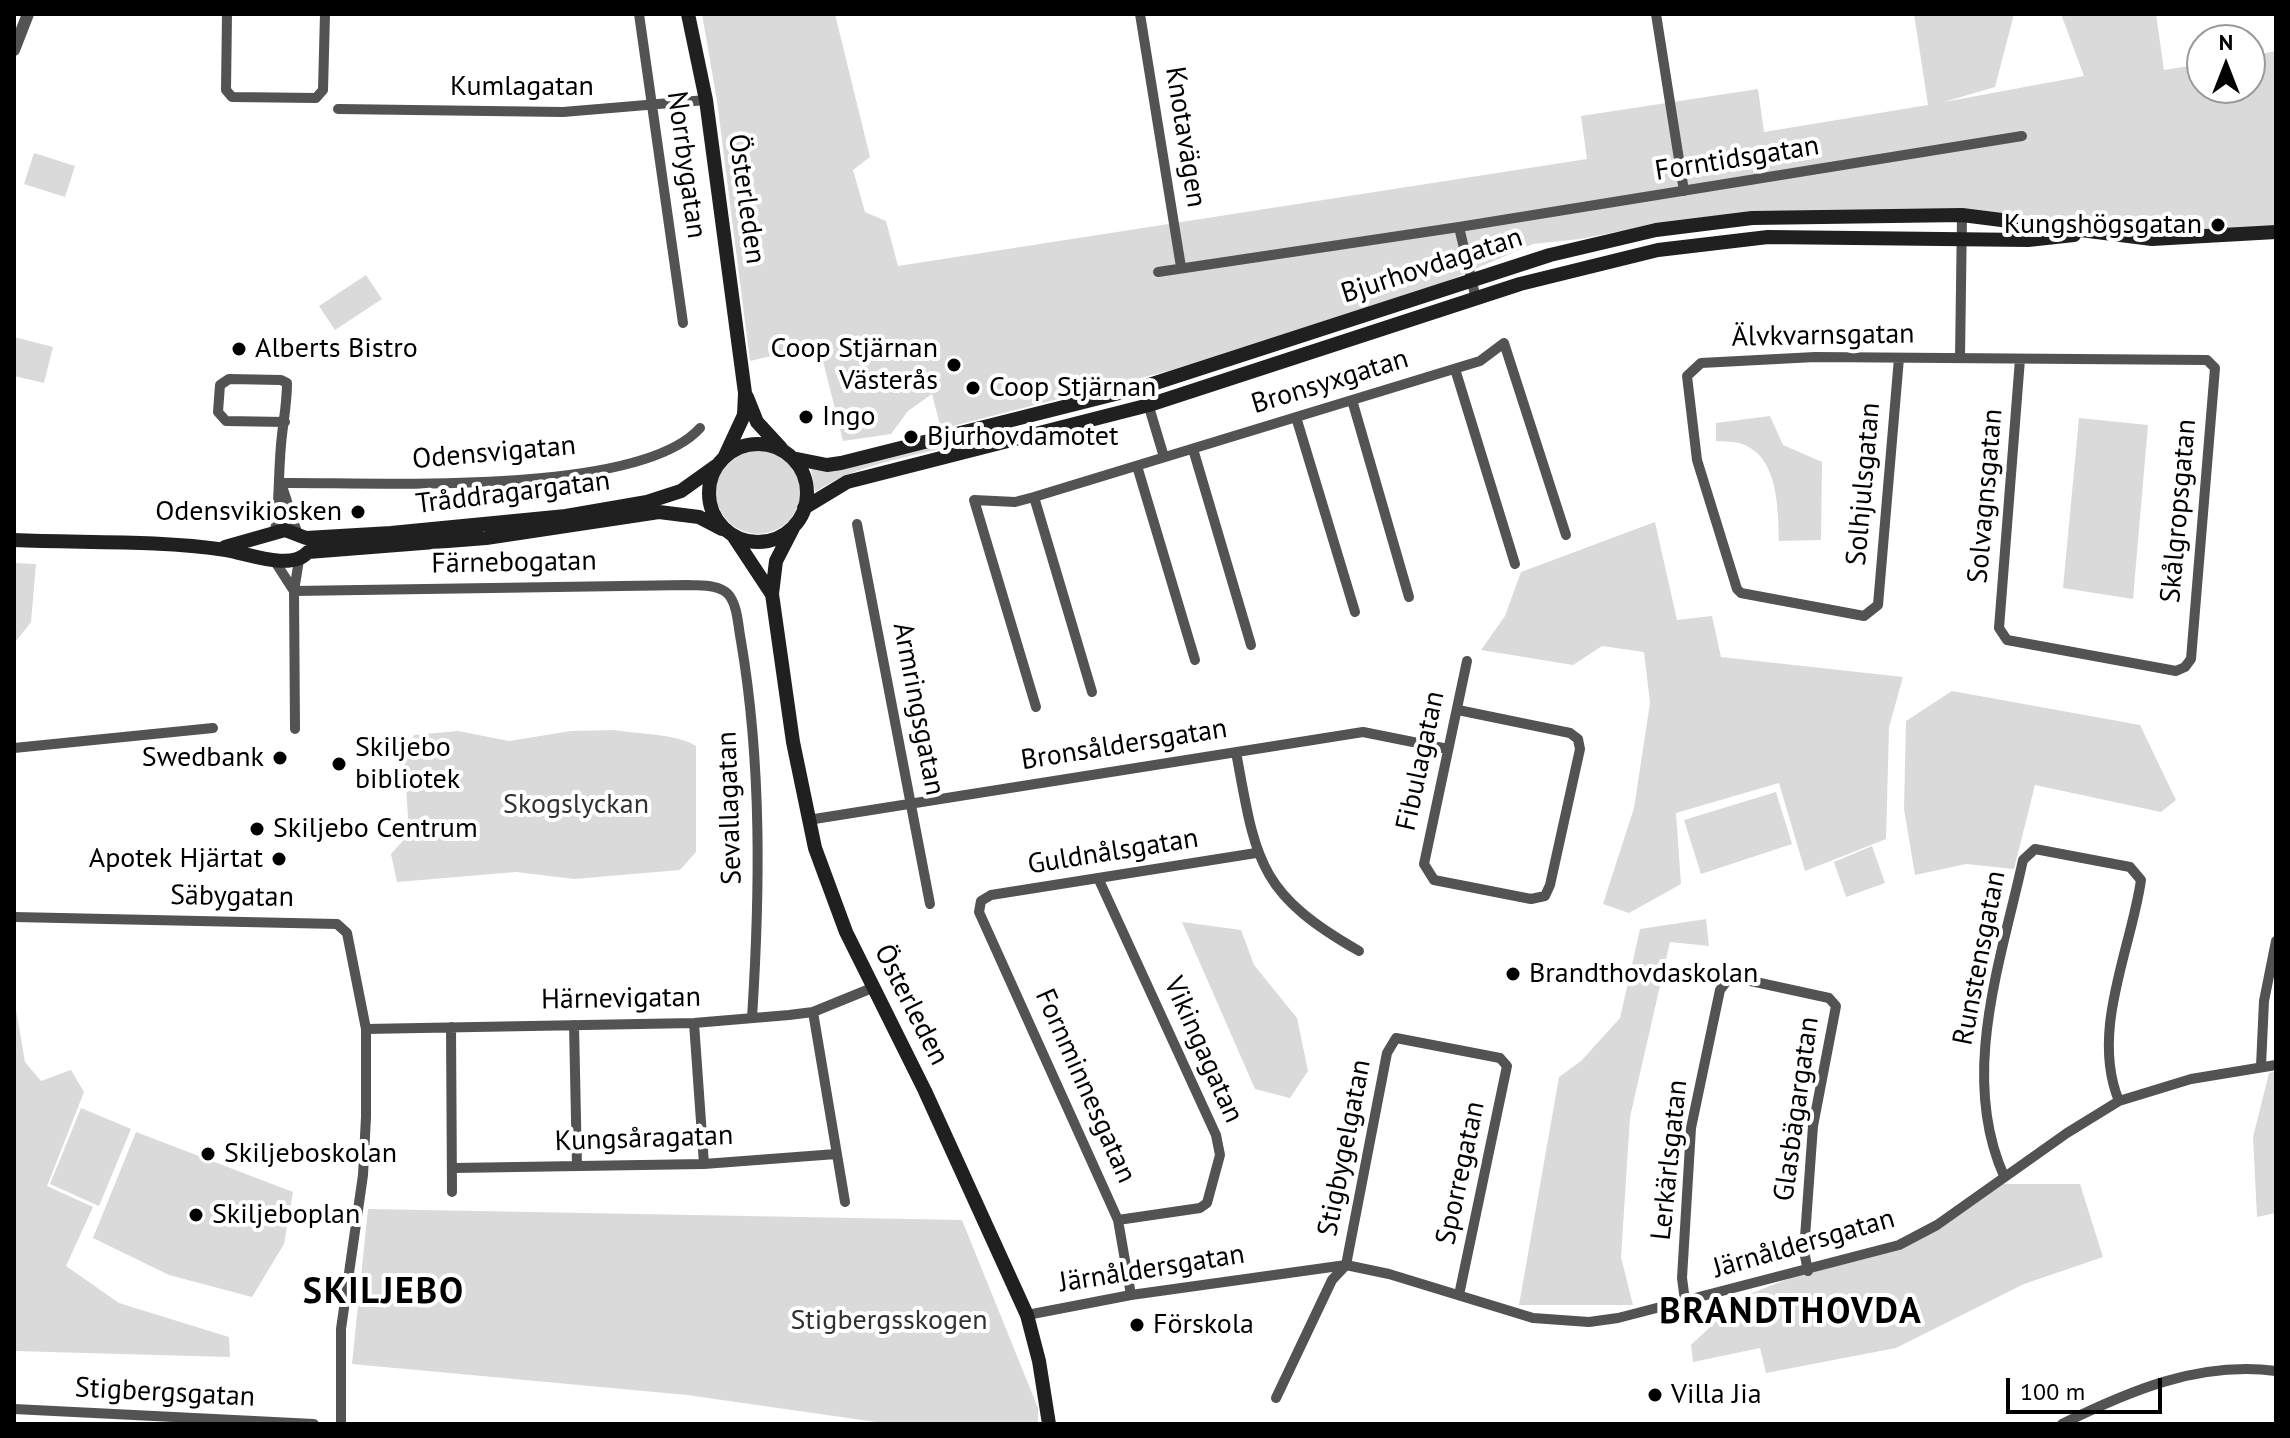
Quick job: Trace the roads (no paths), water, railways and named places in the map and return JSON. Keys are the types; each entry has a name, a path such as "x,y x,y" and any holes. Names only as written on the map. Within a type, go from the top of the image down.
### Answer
{"main road":[{"name":"Österleden","path":"688,14 706,100 745,393 744,415 720,461"},
{"name":"Bjurhovdagatan","path":"790,456 827,465 841,463 1039,415 1143,387 1601,241 1698,224 1752,218 1962,215 2152,239 2276,232"},
{"name":"Bjurhovdagatan","path":"804,508 847,482 1149,405 1583,266 1685,245 1810,236 2028,240 2098,232"},
{"name":"Österleden","path":"745,393 757,422 790,456"},
{"path":"1039,415 1043,433"},
{"path":"747,444 773,446 790,456 808,494 793,528 770,540 728,533 709,504 708,491 720,461 747,444"},
{"name":"Tråddragargatan","path":"14,540 214,549 286,563 302,545 475,526 647,502 681,491 720,461"},
{"name":"Tråddragargatan","path":"214,549 273,533 302,545 486,538 659,512 699,517 728,533"},
{"name":"Österleden","path":"793,528 776,561 772,594 808,820 846,932 932,1105 1027,1315 1043,1382 1049,1424"},
{"path":"272,558 264,548 273,533"},
{"name":"Österleden","path":"728,533 772,594"}],"street":[{"path":"14,50 28,14"},
{"path":"227,14 226,90 230,95 316,98 322,91 325,14"},
{"name":"Norrbygatan","path":"639,14 655,107 683,323"},
{"name":"Knotavägen","path":"1140,14 1181,267"},
{"path":"1656,14 1684,191"},
{"name":"Kumlagatan","path":"338,109 529,113 655,107 706,100"},
{"name":"Forntidsgatan","path":"1158,272 2022,136"},
{"path":"1960,358 1962,215"},
{"path":"1459,227 1476,299"},
{"name":"Bronsyxgatan","path":"1036,707 974,500 1015,502 1034,497 1480,361 1504,343 1566,535"},
{"name":"Älvkvarnsgatan","path":"1873,612 1864,616 1741,593 1737,589 1697,460 1690,372 1701,363 1899,358 2211,361"},
{"name":"Solhjulsgatan","path":"1873,612 1878,605 1899,358"},
{"name":"Solvagnsgatan","path":"2020,359 1999,628 2007,640 2176,671 2187,664"},
{"name":"Skålgropsgatan","path":"2187,664 2191,659 2215,368 2211,361"},
{"path":"1455,369 1515,564"},
{"path":"273,533 282,483 287,383 229,379 220,385 218,412 226,421 285,422"},
{"path":"1143,387 1164,457"},
{"path":"1352,400 1409,597"},
{"path":"1296,417 1355,612"},
{"name":"Odensvigatan","path":"282,483 449,484 572,473 670,452 688,441 700,428"},
{"path":"1193,449 1251,645"},
{"path":"1137,466 1195,660"},
{"path":"282,483 302,545 294,591 295,729"},
{"path":"1034,497 1092,692"},
{"name":"Armringsgatan","path":"857,524 930,904"},
{"path":"272,558 294,591"},
{"name":"Färnebogatan","path":"294,591 688,585 714,586 730,598"},
{"name":"Sevallagatan","path":"730,598 736,609 748,683 757,804 758,868 752,1018"},
{"name":"Fibulagatan","path":"1458,710 1570,733 1578,742 1580,749 1546,894 1531,899 1434,880 1426,872 1424,864 1467,661"},
{"path":"14,748 213,728"},
{"name":"Bronsåldersgatan","path":"808,820 1363,732 1448,749"},
{"path":"1236,752 1256,853 1281,893 1296,910 1322,930 1359,951"},
{"name":"Runstensgatan","path":"2004,1176 1993,1148 1983,1054 2023,860 2036,849 2130,867 2141,880 2109,1044 2109,1067 2119,1101"},
{"name":"Guldnålsgatan","path":"981,903 991,895 1256,853"},
{"name":"Vikingagatan","path":"1099,880 1216,1135 1220,1155 1212,1195 1200,1208 1118,1220"},
{"name":"Fornminnesgatan","path":"981,903 979,912 1118,1220 1131,1295"},
{"name":"Säbygatan","path":"14,917 337,924 347,933 351,944 366,1029"},
{"path":"2261,1066 2276,941"},
{"name":"Lerkärlsgatan","path":"1685,1301 1682,1278 1691,1128 1720,990 1737,978 1829,998 1834,1003"},
{"name":"Härnevigatan","path":"366,1029 694,1023 813,1012 872,988"},
{"name":"Glasbägargatan","path":"1808,1271 1804,1251 1807,1186 1813,1126 1837,1015 1834,1003"},
{"path":"813,1012 845,1202"},
{"path":"694,1023 704,1164"},
{"path":"574,1025 577,1166"},
{"path":"451,1027 452,1192"},
{"path":"341,1424 341,1329 363,1175 366,1029"},
{"name":"Sporregatan","path":"1392,1041 1402,1037 1500,1058 1507,1066 1459,1295"},
{"name":"Stigbygelgatan","path":"1346,1265 1392,1041"},
{"name":"Järnåldersgatan","path":"1027,1315 1131,1295 1346,1265 1533,1318 1561,1321 1614,1319 1808,1271 1910,1240 2119,1101 2191,1079 2276,1065"},
{"name":"Kungsåragatan","path":"454,1168 704,1164 836,1154"},
{"path":"1276,1398 1332,1280 1346,1265"},
{"path":"2062,1424 2127,1393 2194,1373 2276,1371"},
{"name":"Stigbergsgatan","path":"14,1409 215,1422 314,1424"}],"place":[{"name":"Kungshögsgatan","path":"2218,225"},
{"name":"Alberts Bistro","path":"239,349"},
{"name":"Coop Stjärnan Västerås","path":"954,365"},
{"name":"Coop Stjärnan","path":"973,388"},
{"name":"Ingo","path":"806,417"},
{"name":"Bjurhovdamotet","path":"911,437"},
{"name":"Odensvikiosken","path":"358,512"},
{"name":"Swedbank","path":"280,758"},
{"name":"Skiljebo bibliotek","path":"339,764"},
{"name":"Skiljebo Centrum","path":"257,829"},
{"name":"Apotek Hjärtat","path":"279,859"},
{"name":"Brandthovdaskolan","path":"1513,974"},
{"name":"Skiljeboskolan","path":"208,1154"},
{"name":"Skiljeboplan","path":"196,1215"},
{"name":"Förskola","path":"1137,1325"},
{"name":"Villa Jia","path":"1655,1395"}],"district":[{"name":"SKILJEBO","path":"384,1293"},
{"name":"BRANDTHOVDA","path":"1791,1313"}],"park label":[{"name":"Skogslyckan","path":"576,805"},
{"name":"Stigbergsskogen","path":"889,1321"}]}
